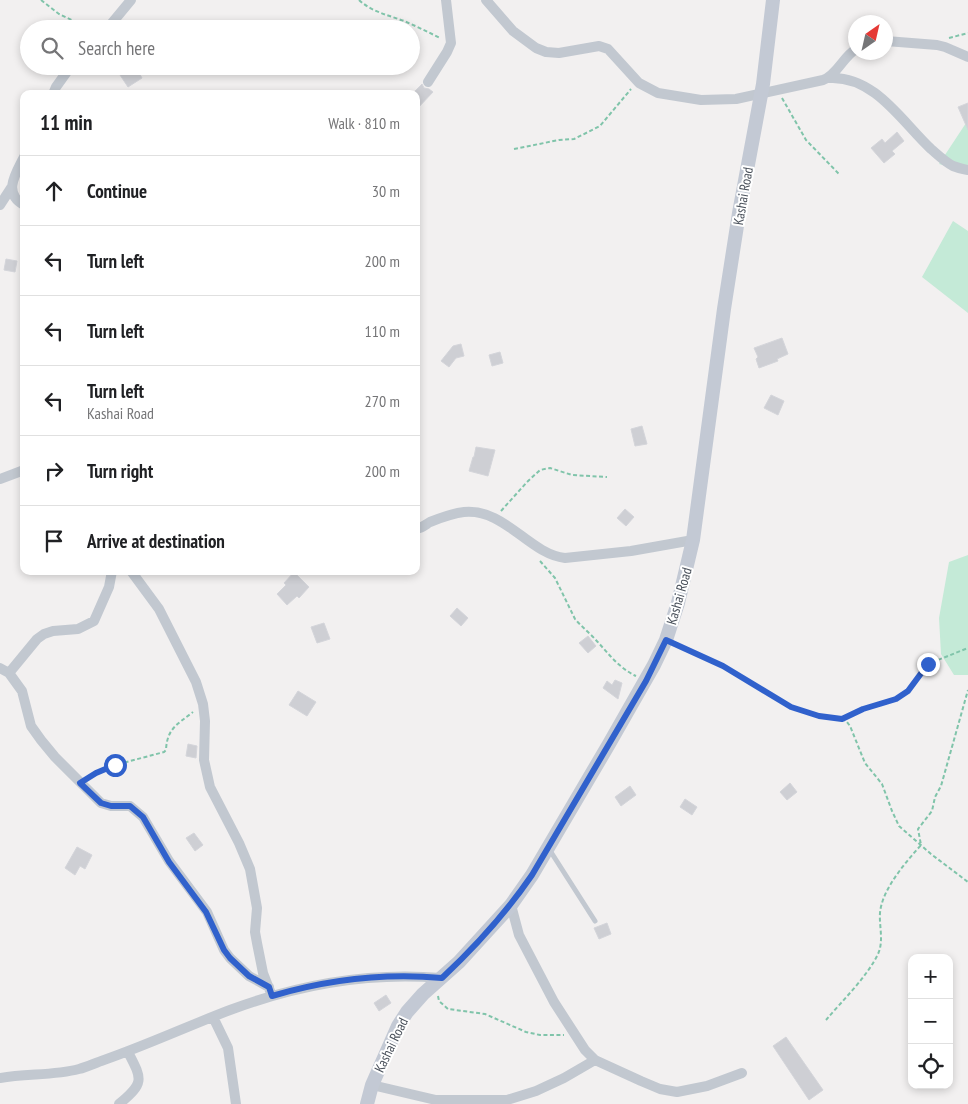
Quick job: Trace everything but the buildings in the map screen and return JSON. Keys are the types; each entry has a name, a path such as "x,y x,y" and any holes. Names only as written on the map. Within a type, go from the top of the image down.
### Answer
{"street":[{"path":"115,20 131,0"},
{"path":"428,82 451,43 446,0"},
{"path":"486,0 513,31 536,48 546,52 560,53 599,46 608,49 640,83 658,92 701,100 736,99 830,78 841,77 851,79 883,99 920,140 940,158 952,166 968,170"},
{"name":"Kashai Road","path":"367,1104 372,1085 398,1026 423,994 472,948 511,905 532,875 646,681 666,640 678,603 693,540 724,310 761,94 773,0"},
{"path":"893,42 937,45 968,58"},
{"path":"830,78 848,56"},
{"path":"55,90 65,75"},
{"path":"0,205 11,188 12,180 20,165"},
{"path":"11,188 16,199 20,202"},
{"path":"0,479 20,472"},
{"path":"420,527 432,521 462,512 477,511 495,518 547,554 556,558 578,558 631,552 693,540"},
{"path":"111,575 94,621 78,629 53,631 44,634 5,671 22,691 31,726 55,757 101,803 111,806 130,806 143,817 169,862 206,912 224,950 249,976 270,991"},
{"path":"134,575 159,609 196,682 203,704 205,721 204,760 210,787 239,843 250,869 257,908 255,932 263,973 270,991"},
{"path":"511,905 519,935 554,1002 585,1050 595,1060 640,1082 660,1089 677,1092 707,1086 742,1073"},
{"path":"0,1078 55,1074 79,1069 128,1052 270,991 372,978 420,976 439,981"},
{"path":"213,1017 228,1048 236,1104"},
{"path":"119,1104 136,1089 140,1082 139,1074 128,1052"},
{"path":"372,1085 436,1100 507,1100 536,1091 564,1078 595,1060"}],"lane":[{"path":"547,847 595,921"}],"path":[{"path":"41,0 59,14 72,20"},
{"path":"359,0 367,7 385,16 400,20"},
{"path":"420,28 451,43"},
{"path":"514,149 574,139 600,126 629,90 635,87 647,88"},
{"path":"778,89 806,140 839,174"},
{"path":"495,518 540,470 550,468 572,475 606,477"},
{"path":"537,556 556,578 575,619 580,625 624,670 646,681"},
{"path":"666,640 723,666 791,707 819,716 842,719 847,722 865,764 882,784 900,826 947,868 968,882"},
{"path":"842,719 863,709 896,699 908,691 928,664 968,648"},
{"path":"921,845 918,829 934,808 935,797 941,786 968,690"},
{"path":"80,783 96,773 115,765 164,752 166,750 167,738 175,725 203,704"},
{"path":"826,1020 868,970 878,954 880,944 880,912 883,901 900,868 921,845"},
{"path":"439,981 439,1001 448,1009 485,1014 526,1032 540,1035 576,1036"}],"green space":[{"path":"968,120 968,172 939,164"},
{"path":"953,221 968,231 968,313 922,277"},
{"path":"968,555 968,675 954,675 941,654 939,618 949,562"}],"route":[{"path":"115,765 96,773 80,783 101,803 111,806 122,804 130,806 143,817 169,862 206,912 224,950 249,976 269,987 272,996 308,986 372,978 420,976 442,978 511,905 532,875 646,681 666,640 723,666 791,707 819,716 842,719 863,709 896,699 908,691 928,664"}]}
